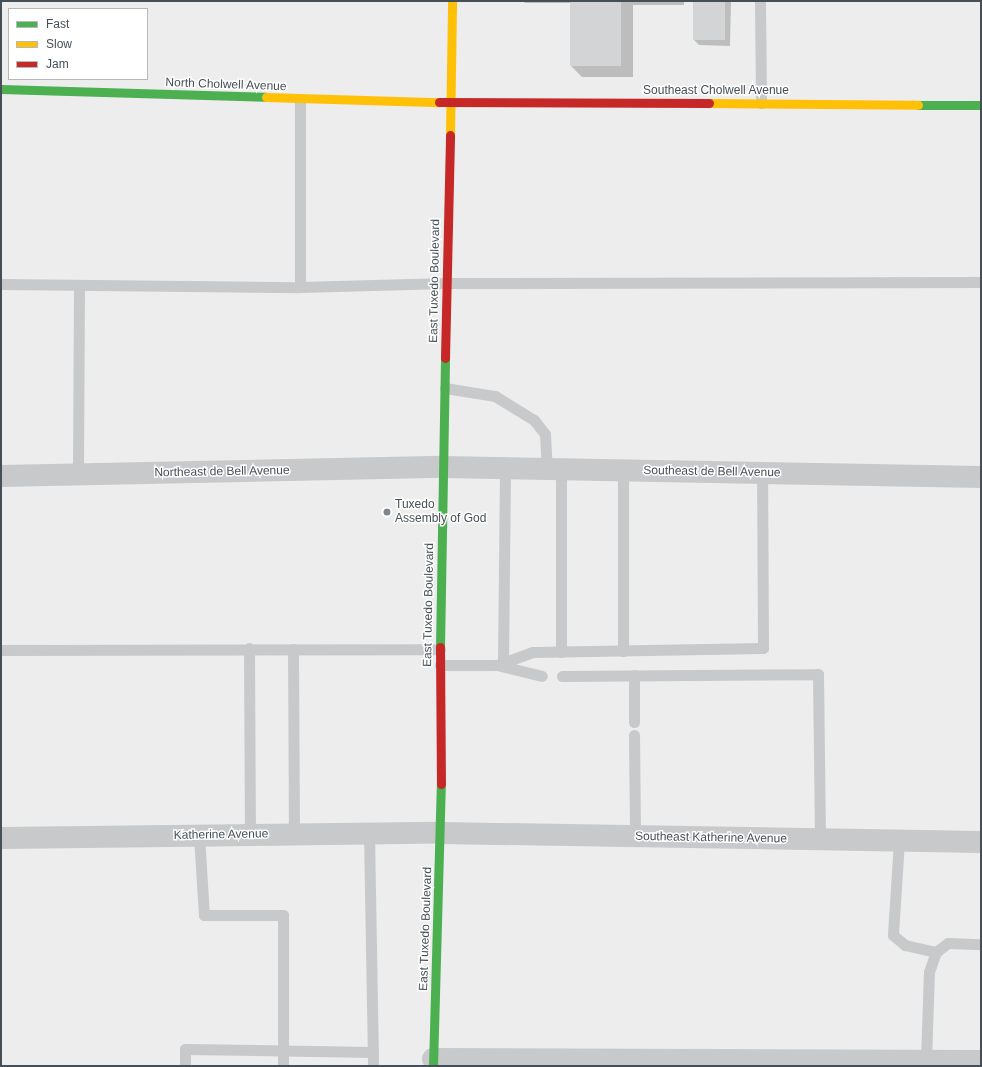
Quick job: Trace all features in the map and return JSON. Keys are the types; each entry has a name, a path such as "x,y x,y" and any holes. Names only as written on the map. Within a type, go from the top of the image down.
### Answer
{"main road":[{"name":"East Tuxedo Boulevard","path":"433,1062 441,833 440,649 452,1"},
{"name":"North Cholwell Avenue","path":"1,89 300,99 451,102"},
{"name":"Southeast Cholwell Avenue","path":"451,102 981,105"}],"street":[{"name":"Northeast de Bell Avenue","path":"1,476 443,467"},
{"name":"Southeast de Bell Avenue","path":"443,467 981,477"},
{"name":"Katherine Avenue","path":"1,838 441,833"},
{"name":"Southeast Katherine Avenue","path":"441,833 981,842"},
{"path":"433,1062 981,1061"}],"lane":[{"path":"760,1 761,104"},
{"path":"300,99 300,287"},
{"path":"1,284 300,287 447,283 981,282"},
{"path":"78,474 79,285"},
{"path":"445,388 495,396 534,420 545,434 554,470 561,652"},
{"path":"500,664 505,469"},
{"path":"623,471 623,651"},
{"path":"500,664 533,652 763,648 762,473"},
{"path":"1,650 249,648 440,649"},
{"path":"249,648 250,835"},
{"path":"292,649 294,834"},
{"path":"440,665 500,664 542,676"},
{"path":"562,676 818,674 820,840"},
{"path":"634,675 634,722"},
{"path":"634,735 635,836"},
{"path":"369,833 373,1066"},
{"path":"199,836 204,916 283,915 283,1066"},
{"path":"899,841 893,934 905,945 936,952"},
{"path":"926,1061 929,972 936,952 948,944 981,944"},
{"path":"186,1066 186,1049 373,1052"}],"building":[{"path":"570,1 621,1 621,66 570,66"},
{"path":"693,1 725,1 725,40 693,40"}],"traffic: fast":[{"path":"1,89 266,97"},
{"path":"918,105 981,105"},
{"path":"440,647 445,358"},
{"path":"433,1066 441,784"}],"traffic: slow":[{"path":"450,135 452,1"},
{"path":"266,97 439,102"},
{"path":"709,103 918,105"}],"traffic: jam":[{"path":"439,102 709,103"},
{"path":"445,358 450,135"},
{"path":"440,647 441,784"}],"place":[{"name":"Tuxedo Assembly of God","path":"387,512"}]}
